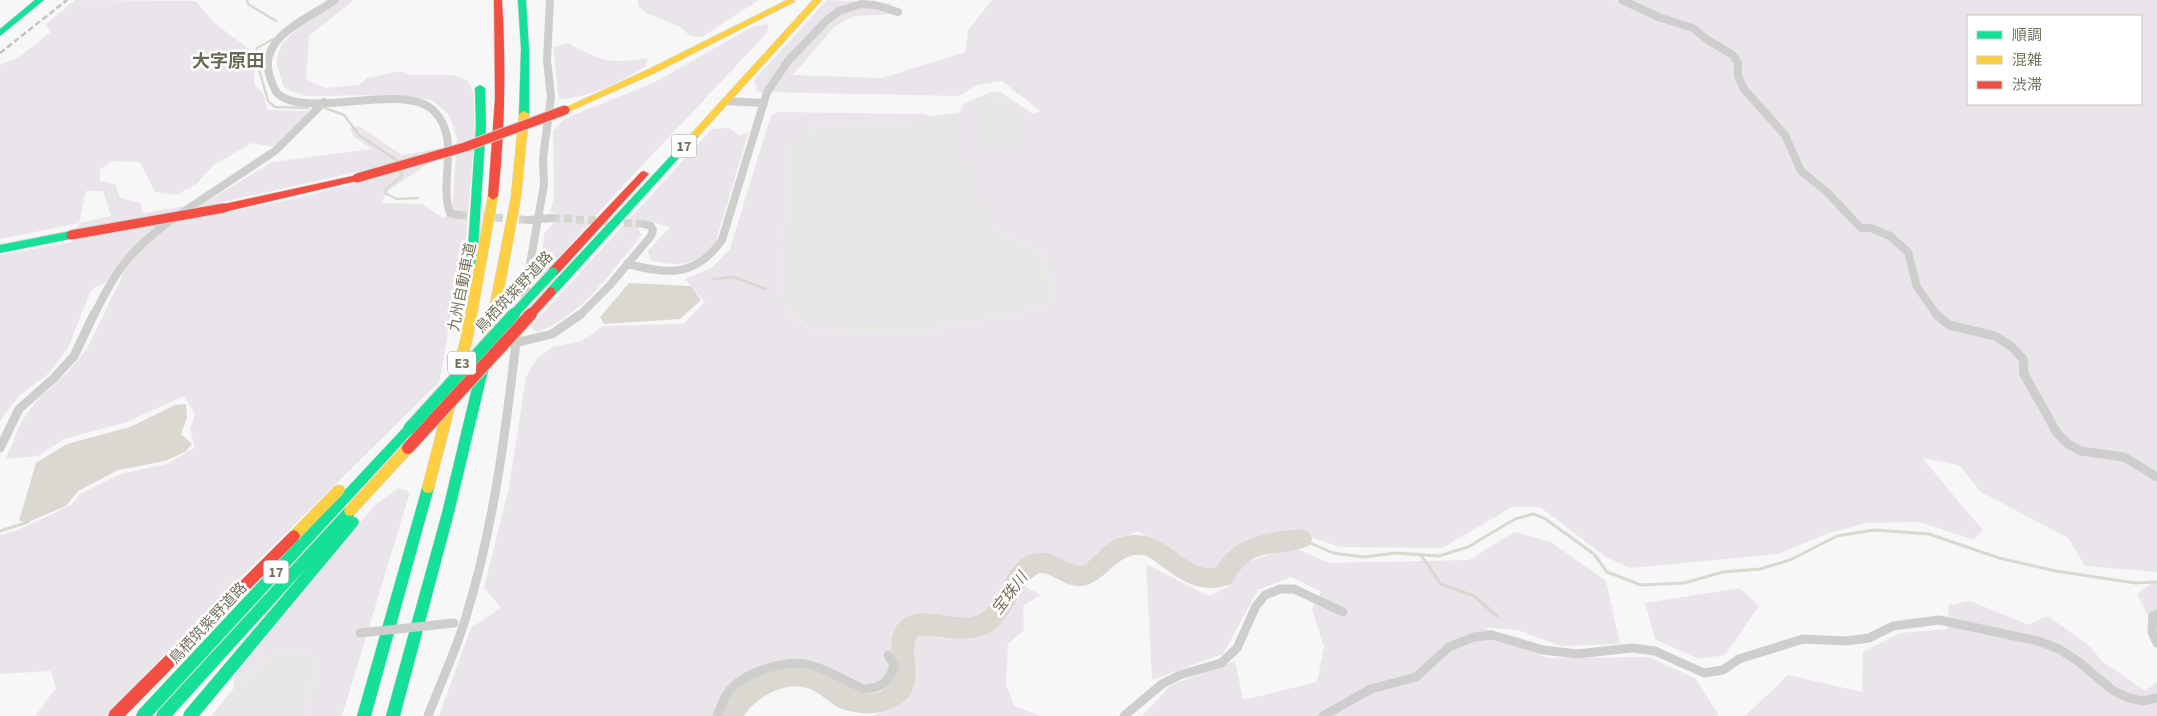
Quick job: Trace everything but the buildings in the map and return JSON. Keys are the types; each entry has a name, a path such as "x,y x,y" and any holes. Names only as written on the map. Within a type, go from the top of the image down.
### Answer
{"main road":[{"path":"0,22 27,0"},
{"path":"0,33 40,0"},
{"name":"九州自動車道","path":"364,716 398,604 466,348 486,241 498,147 503,88 498,0"},
{"name":"E3","path":"393,716 462,456 495,321 518,187 526,95 525,28 522,0"},
{"path":"525,28 528,0"},
{"path":"691,50 769,0"},
{"name":"鳥栖筑紫野道路","path":"143,716 805,0"},
{"name":"鳥栖筑紫野道路","path":"163,716 818,0"},
{"path":"0,249 224,208 356,178 465,147 565,110 652,71 792,1"},
{"path":"466,348 481,126 480,88"},
{"path":"115,716 365,464 386,453"},
{"path":"190,716 355,519 381,476"}],"street":[{"path":"335,0 281,37 271,48 268,58 268,70 273,89 280,95 297,102 407,100 433,109 443,127 448,144 449,161 445,203 450,213 459,215"},
{"path":"428,716 465,621 486,540 506,433 515,343 544,185 543,158 551,97 546,41 550,0"},
{"path":"1622,0 1661,18 1693,28 1706,39 1733,55 1738,63 1738,76 1744,90 1785,135 1801,171 1826,191 1837,205 1861,228 1871,228 1890,236 1908,252 1917,287 1933,312 1949,325 1995,336 2012,347 2023,359 2024,374 2057,433 2068,444 2081,451 2124,457 2157,477"},
{"path":"627,264 660,272 675,272 692,268 705,262 715,253 722,240 771,83 788,60 827,20 839,11 861,4 874,5 898,12"},
{"path":"726,101 764,103"},
{"path":"0,448 19,409 74,356 108,286 123,262 144,240 166,223 230,183 275,151 324,102"},
{"path":"528,220 552,218"},
{"path":"515,343 538,339 562,329 583,313 627,264 654,230 651,226 644,224"},
{"path":"1124,716 1168,681 1180,675 1221,663 1237,648 1256,606 1265,596 1280,589 1294,589 1343,612"},
{"path":"2157,614 2153,616 2152,632 2157,642"},
{"path":"1322,716 1370,689 1416,676 1448,647 1474,637 1492,635 1543,650 1577,654 1632,648 1655,651 1704,673 1723,670 1739,659 1803,639 1846,642 1869,638 1893,626 1939,620 2038,641 2059,649 2079,662 2112,690 2129,698 2143,700 2157,698"},
{"path":"360,633 465,621"},
{"path":"718,716 727,693 734,685 775,667 791,663 809,664 863,689 872,690 884,685 892,676 894,665 888,654"}],"shaded area":[{"path":"75,0 196,1 213,22 249,49 255,64 254,84 264,95 267,110 309,111 273,147 252,143 214,165 195,185 176,195 155,192 140,162 113,161 100,169 100,181 115,184 120,198 140,203 143,213 186,206 196,208 272,162 372,149 354,137 350,129 359,126 402,155 441,148 441,155 388,191 381,203 422,204 443,218 452,211 457,138 449,115 432,100 395,95 305,96 284,88 276,61 282,44 300,26 341,0 354,0 309,36 306,79 325,88 359,85 367,78 401,71 411,75 453,75 468,81 473,92 475,132 466,238 439,382 213,605 105,716 35,716 56,688 51,671 0,674 0,535 16,531 71,505 80,494 120,474 167,464 195,447 190,430 195,414 184,396 127,422 64,439 38,456 6,459 21,422 38,399 66,374 87,349 124,272 91,290 68,348 48,374 19,396 0,421 0,255 72,242 79,223 0,239 0,65 19,57 51,32 46,24","holes":["361,171 362,182 289,200 226,212 218,203","86,191 103,191 111,216 79,223"]},
{"path":"638,0 759,0 702,37 690,36 680,27 647,13 638,6"},
{"path":"827,0 891,3 897,14 854,16 834,27 793,75 882,78 965,52 968,30 992,0 1612,0 1627,4 1624,0 2157,0 2157,572 2085,566 2068,538 1981,492 1959,465 1922,458 1983,530 1974,540 1920,522 1866,523 1826,534 1778,554 1630,568 1606,557 1540,507 1512,507 1442,548 1340,547 1293,531 1229,550 1219,569 1199,573 1138,531 1109,544 1091,567 1072,570 1045,553 1022,563 998,602 972,623 919,619 906,625 897,641 899,669 897,682 887,693 868,700 852,699 815,673 791,670 745,690 733,701 726,716 439,716 471,628 501,608 484,588 509,487 526,377 538,357 553,347 582,341 603,326 683,324 705,302 685,279 711,268 730,249 771,115 779,112 921,113 930,116 927,119 812,128 796,137 789,147 787,152 781,292 774,299 809,329 908,334 1047,308 1052,296 1043,252 993,230 963,163 959,113 964,104 977,98 985,101 986,106 973,117 978,154 1023,146 1016,111 990,92 1001,92 1033,114 1040,111 1002,81 977,85 959,96 757,92 754,80"},
{"path":"768,24 767,33 619,190 540,279 544,234 560,215 550,211 554,198 553,131 566,118 653,83 754,26"},
{"path":"568,43 606,60 624,61 648,58 646,66 626,78 582,96 559,99 553,47"},
{"path":"990,92 1025,117 1030,150 993,230 1043,252 1052,296 1047,308 908,334 810,329 773,299 781,292 787,152 791,142 799,134 812,128 926,119 930,116 959,113 964,104"},
{"path":"729,128 740,136 749,131 715,244 707,252 686,263 670,264 650,260 648,251 670,227 648,221 638,228 642,235 582,304 553,325 537,332 530,327 712,129"},
{"path":"629,283 691,286 701,300 680,319 604,324 600,317"},
{"path":"186,404 187,418 181,434 192,444 185,452 165,461 118,470 78,491 66,506 28,522 19,521 36,463 67,444 130,427 175,405"},
{"path":"398,488 410,492 342,716 304,716 318,663 306,650 275,652 234,688 234,676 374,506"},
{"path":"1514,532 1551,542 1606,581 1620,644 1561,646 1517,630 1482,627 1548,658 1649,657 1696,679 1719,716 1142,716 1171,685 1235,661 1243,700 1317,682 1324,647 1312,609 1321,592 1291,577 1258,590 1223,654 1152,680 1146,564 1209,596 1228,587 1244,563 1292,547 1330,563 1469,560"},
{"path":"2157,580 2157,633 2137,594"},
{"path":"1023,585 1041,595 1023,606 1024,630 1008,644 1006,684 1014,706 1040,716 873,716 907,700 914,667 911,643 923,630 976,632 999,617"},
{"path":"1740,588 1759,606 1725,655 1698,659 1655,639 1645,603"},
{"path":"1970,601 2029,625 2049,617 2091,647 2102,661 2145,691 2157,682 2157,716 1745,716 1788,675 1862,692 1863,652 1900,633 1947,629 1949,605"},
{"path":"306,650 318,663 304,716 211,716 234,688 275,652"}],"waterway":[{"path":"247,0 248,4 276,21"},
{"path":"273,39 257,48 255,55 268,101 275,107 308,108"},
{"path":"325,108 344,115 359,135 399,162"},
{"path":"400,168 402,176 387,188 385,193 397,199 418,198"},
{"path":"713,279 734,277 766,289"},
{"path":"1301,539 1333,553 1363,557 1396,553 1439,556 1468,547 1515,519 1533,514 1544,518 1594,554 1607,572 1641,585 1684,583 1723,572 1760,569 1790,560 1837,536 1874,530 1929,534 1999,558 2056,571 2135,583 2157,582"},
{"path":"0,531 28,522"},
{"name":"宝珠川","path":"731,716 737,705 749,693 765,683 790,675 803,675 816,679 856,704 864,706 883,702 896,693 902,684 905,673 904,635 910,628 926,624 964,628 981,625 996,614 1022,573 1035,563 1042,562 1068,574 1083,576 1095,570 1122,547 1142,545 1165,555 1198,577 1210,579 1223,577 1233,560 1246,551 1275,543 1301,539"},
{"path":"1421,555 1441,584 1474,596 1497,616"}],"tunnel":[{"path":"459,215 528,220"},
{"path":"552,218 644,224"}],"railway":[{"path":"0,53 67,0"}],"traffic: fast":[{"path":"0,33 40,0"},
{"path":"522,0 525,49 524,114"},
{"path":"472,263 481,126 480,88"},
{"path":"551,292 694,136"},
{"path":"0,249 71,235"},
{"path":"409,429 553,272"},
{"path":"393,716 448,513 487,350"},
{"path":"143,716 409,429"},
{"path":"364,716 428,488"},
{"path":"163,716 350,511"},
{"path":"190,716 353,522"}],"traffic: slow":[{"path":"694,136 818,0"},
{"path":"565,110 652,71 792,1"},
{"path":"487,350 516,197 524,114"},
{"path":"428,488 467,337 493,196"},
{"path":"350,511 408,448"},
{"path":"294,536 339,490"}],"traffic: jam":[{"path":"493,196 500,98 498,0"},
{"path":"357,178 465,147 565,110"},
{"path":"553,272 644,174"},
{"path":"224,208 357,178"},
{"path":"71,235 224,208"},
{"path":"408,448 551,292"},
{"path":"115,716 294,536"}],"district":[{"name":"大字原田","path":"228,61"}]}
